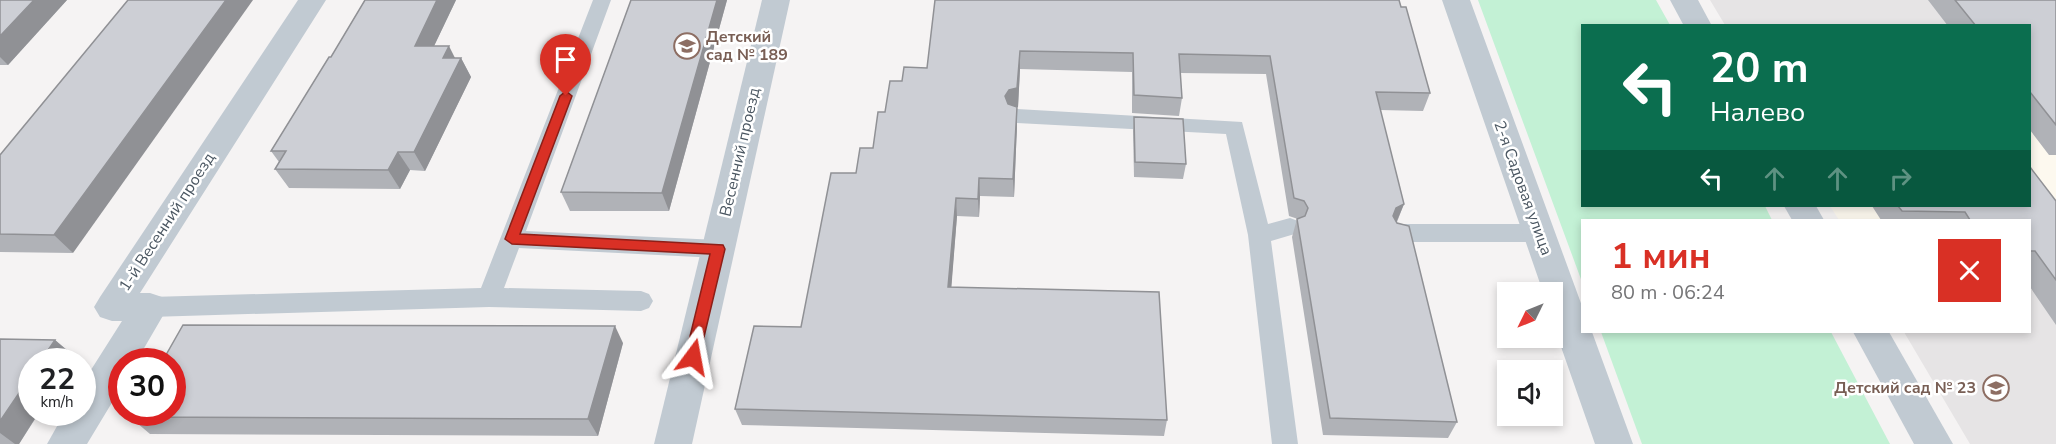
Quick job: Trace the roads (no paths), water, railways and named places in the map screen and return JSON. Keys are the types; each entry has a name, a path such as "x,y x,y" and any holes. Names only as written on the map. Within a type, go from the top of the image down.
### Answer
{"street":[{"name":"1-й Весенний проезд","path":"150,307 112,307 312,0"},
{"name":"Весенний проезд","path":"673,444 776,0"},
{"name":"2-я Садовая улица","path":"1456,0 1614,444"},
{"path":"1684,0 1697,24"},
{"name":"1-й Весенний проезд","path":"66,444 150,307"},
{"path":"1872,333 1934,444"}],"lane":[{"path":"489,297 602,0"},
{"path":"1017,116 1235,127 1258,235 1285,444"},
{"path":"1258,235 1290,227"},
{"path":"1399,233 1539,233"},
{"path":"512,239 718,249"},
{"path":"150,307 489,297 641,302"}],"place":[{"name":"Детский сад № 189","path":"687,46"},
{"name":"Детский сад № 23","path":"1996,388"}]}
